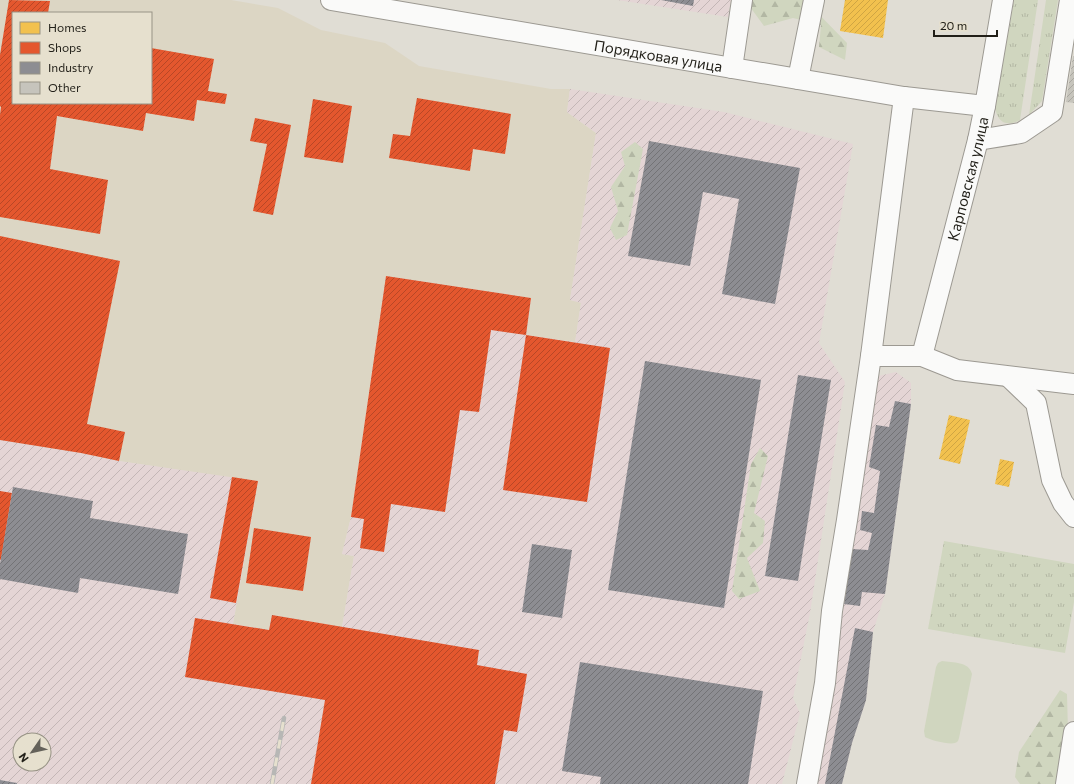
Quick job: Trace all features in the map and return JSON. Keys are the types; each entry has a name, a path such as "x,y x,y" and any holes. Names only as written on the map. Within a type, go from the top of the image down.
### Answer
{"street":[{"name":"Порядковая улица","path":"331,0 904,97 985,106"},
{"path":"732,68 742,0"},
{"path":"798,79 814,0"},
{"name":"Карповская улица","path":"922,356 978,140 1003,0"},
{"path":"978,140 1021,133 1052,112 1070,0"},
{"path":"808,784 825,683 832,610 848,520 871,356 904,97"},
{"path":"871,356 922,356 957,370 1074,384"},
{"path":"1009,376 1036,402 1052,480 1063,503 1074,517"},
{"path":"1066,784 1074,732"}],"shaded area":[{"path":"0,0 231,0 278,8 321,30 385,43 419,66 551,89 570,89 567,112 596,133 570,300 581,302 575,343 526,335 531,298 351,517 342,554 354,556 342,627 272,615 269,630 233,624 258,482 119,461 81,453 0,440"},
{"path":"617,0 731,0 728,17"},
{"path":"570,89 724,112 853,144 819,343 845,382 810,613 793,698 800,713 782,784 0,784 0,440 81,453 119,461 258,481 233,624 269,630 272,615 342,627 354,556 342,554 351,517 386,276 531,298 526,335 575,342 581,303 570,300 596,133 567,112"},
{"path":"896,372 911,383 911,404 885,594 873,632 866,700 852,743 842,784 817,784 839,609 878,376"}],"green space":[{"path":"745,0 807,0 806,1 847,43 845,60 819,47 821,25 793,18 764,26"},
{"path":"1014,0 1038,0 1020,120 1007,123 998,117 995,108"},
{"path":"1046,0 1058,0 1042,101 1029,115"},
{"path":"635,142 643,149 627,235 616,240 610,228 618,211 611,187 625,166 621,152"},
{"path":"760,448 768,456 754,513 765,521 763,543 747,558 760,591 739,599 732,591 751,464"},
{"path":"944,541 1074,564 1074,602 1065,653 928,629"},
{"path":"942,661 964,665 968,667 972,674 959,738 955,743 940,742 927,738 925,737 924,731 936,667 938,663"},
{"path":"1060,690 1067,694 1068,732 1074,784 1020,784 1015,777 1019,752"}],"building: Homes":[{"path":"845,0 888,0 883,38 840,31"},
{"path":"949,415 970,420 960,464 939,459"},
{"path":"1000,459 1014,462 1009,487 995,484"}],"building: Shops":[{"path":"9,0 50,1 48,12 12,12 12,104 152,104 152,48 214,59 208,91 227,94 225,104 197,100 194,121 146,113 143,131 57,116 50,169 108,180 100,234 0,217 0,55"},
{"path":"417,98 511,114 505,154 473,149 470,171 389,158 393,134 410,136"},
{"path":"313,99 352,106 343,163 304,157"},
{"path":"255,118 291,125 273,215 253,211 267,144 250,141"},
{"path":"0,236 120,261 87,424 125,432 119,461 81,453 0,440"},
{"path":"386,276 531,298 526,335 491,330 479,412 460,410 445,512 391,504 384,552 360,548 364,519 351,517"},
{"path":"526,335 610,348 587,502 503,490"},
{"path":"232,477 258,481 236,603 210,598"},
{"path":"0,491 12,493 1,560 0,559"},
{"path":"254,528 311,537 303,591 246,583"},
{"path":"272,615 479,650 477,665 527,674 517,732 504,730 495,784 311,784 325,700 185,677 195,618 269,630"}],"building: Industry":[{"path":"661,0 694,0 693,6"},
{"path":"649,141 800,168 775,304 722,294 739,199 703,192 690,266 628,256"},
{"path":"645,361 761,380 724,608 608,590"},
{"path":"798,375 831,380 798,581 765,576"},
{"path":"895,401 911,404 885,594 862,592 860,606 844,604 852,549 868,550 872,533 860,530 862,511 874,513 880,471 869,467 876,425 889,427"},
{"path":"13,487 93,501 90,518 188,534 178,594 80,578 78,593 0,579 0,564"},
{"path":"532,544 572,550 562,618 522,612"},
{"path":"855,628 873,632 866,700 852,743 842,784 825,784"},
{"path":"580,662 763,691 748,784 600,784 601,777 562,771"},
{"path":"0,780 17,783 17,784 0,784"}],"building: Other":[{"path":"1074,56 1074,103 1066,102"}],"railway":[{"path":"272,784 284,718"}]}
